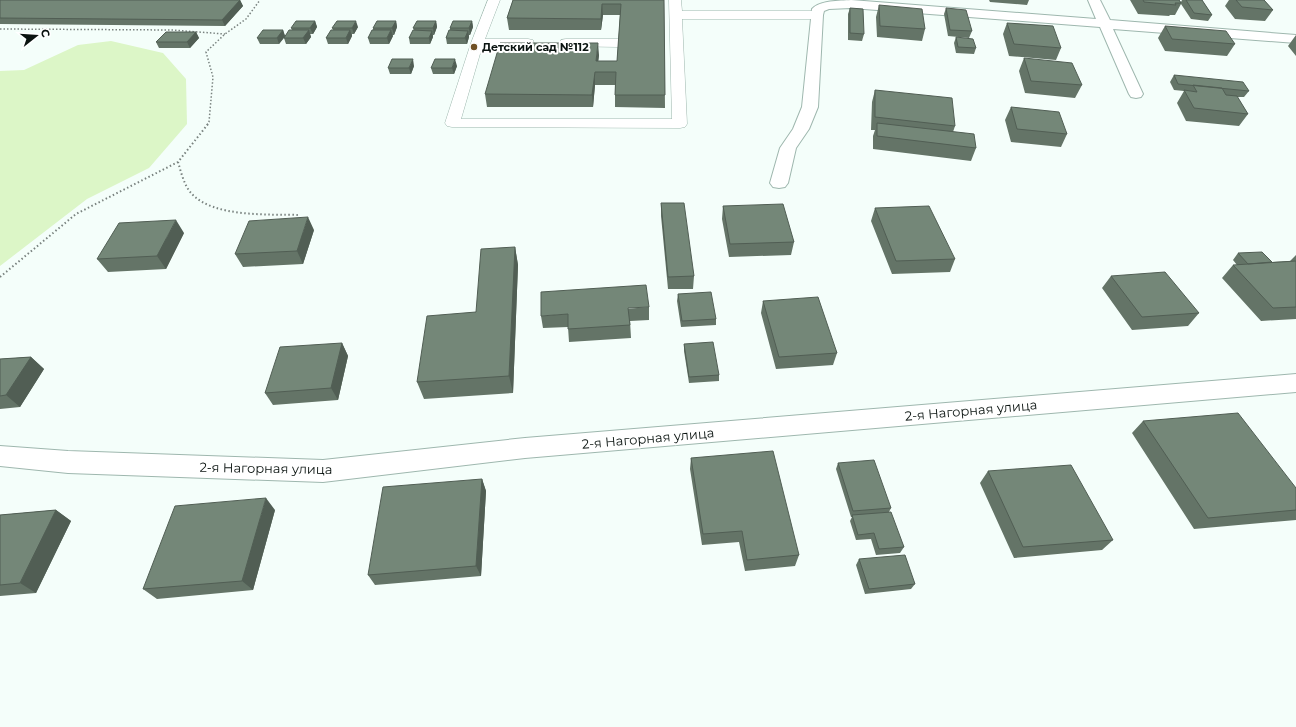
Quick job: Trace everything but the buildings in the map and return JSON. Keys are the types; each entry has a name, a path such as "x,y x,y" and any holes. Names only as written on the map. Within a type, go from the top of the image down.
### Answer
{"street":[{"path":"1094,0 1136,94"},
{"path":"780,183 788,148 801,129 810,107 818,9 827,5 840,3 1296,39"},
{"name":"2-я Нагорная улица","path":"0,456 68,462 323,471 525,448 1296,383"}],"lane":[{"path":"494,0 477,43 452,123 680,124 675,0"},
{"path":"676,15 817,15"},
{"path":"477,43 540,43"},
{"path":"556,43 620,43"}],"path":[{"path":"0,277 76,214 178,162 209,122 213,77 206,52 225,34 246,20 260,0"},
{"path":"0,29 172,30 225,34"},
{"path":"178,162 182,177 191,194 206,205 240,213 300,215"}],"green space":[{"path":"111,41 163,53 186,79 187,124 149,168 87,199 0,266 0,71 24,70 78,45"}],"place":[{"name":"Детский сад №112","path":"474,47"}]}
